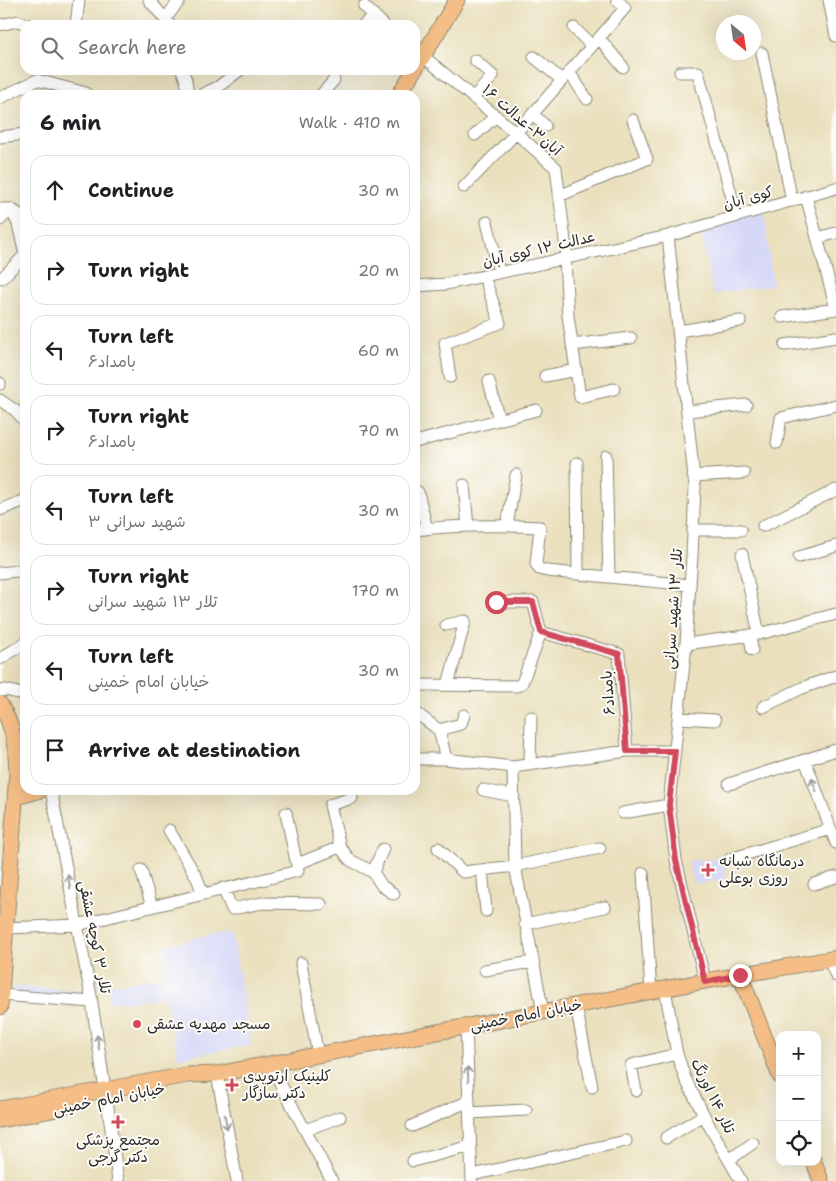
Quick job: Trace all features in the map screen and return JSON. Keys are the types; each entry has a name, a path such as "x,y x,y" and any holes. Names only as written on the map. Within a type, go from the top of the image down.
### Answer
{"main road":[{"path":"420,59 457,0"},
{"path":"402,90 411,75"},
{"path":"0,704 5,712 15,740 17,773 0,999"},
{"path":"16,797 23,795"},
{"name":"خیابان امام خمینی","path":"0,1120 187,1076 217,1074 658,990 832,959"},
{"path":"740,975 776,1066"},
{"name":"خیابان امام خمینی","path":"0,1109 106,1095"},
{"path":"815,1166 821,1181"}],"street":[{"path":"77,20 79,0"},
{"path":"149,0 165,20"},
{"path":"168,20 180,0"},
{"path":"464,187 533,114 624,8 617,0"},
{"path":"828,0 836,36"},
{"path":"364,6 378,20"},
{"path":"369,20 374,16"},
{"path":"0,25 20,22"},
{"path":"574,28 595,42 623,67"},
{"path":"762,53 792,201"},
{"path":"534,57 566,76 587,99"},
{"path":"473,98 493,76 475,60"},
{"name":"آبان۳-عدالت ۱۶","path":"420,63 473,98 556,168 566,257 568,316 580,397 614,389"},
{"path":"680,72 698,72 737,216"},
{"path":"184,75 187,90"},
{"path":"212,90 234,75"},
{"path":"0,98 37,80 63,90"},
{"path":"325,90 334,80"},
{"path":"218,87 221,90"},
{"path":"533,114 545,126"},
{"path":"475,135 496,116"},
{"path":"559,196 648,159 633,120"},
{"path":"0,137 20,135"},
{"name":"کوی آبان","path":"668,236 836,188"},
{"path":"782,317 836,309 806,196"},
{"path":"6,209 20,216"},
{"path":"0,220 6,209"},
{"path":"6,209 18,224 20,233"},
{"path":"487,222 498,272"},
{"path":"817,238 836,233"},
{"name":"عدالت ۱۲ کوی آبان","path":"420,286 447,284 668,236"},
{"name":"تلار ۱۳ شهید سرانی","path":"668,236 694,476 693,530 686,644 669,805 676,860 705,982"},
{"path":"2,278 20,260"},
{"path":"450,378 445,344 500,323 484,276"},
{"path":"679,331 740,321"},
{"path":"785,345 836,337"},
{"path":"572,345 630,338"},
{"path":"545,376 576,370"},
{"path":"489,381 499,420"},
{"path":"0,400 20,416"},
{"path":"688,411 746,405"},
{"path":"777,443 781,418 836,405"},
{"path":"420,441 536,410"},
{"path":"606,456 609,577"},
{"path":"577,463 578,574"},
{"path":"694,476 744,473"},
{"path":"507,525 516,475"},
{"path":"464,485 468,526"},
{"path":"763,526 836,490"},
{"path":"0,510 20,502"},
{"path":"420,517 421,530 507,525 540,527 536,564 539,569 690,585"},
{"path":"693,530 741,530"},
{"path":"799,557 836,546"},
{"path":"742,554 755,634 752,650"},
{"path":"0,573 20,571"},
{"path":"420,686 517,686 522,683 541,632 533,602 496,602"},
{"path":"686,644 755,634 836,614"},
{"path":"446,624 464,621 448,685"},
{"name":"بامداد۶","path":"541,632 619,654 627,751"},
{"path":"0,659 20,646"},
{"path":"763,707 802,688 836,676"},
{"path":"0,691 6,690 20,694"},
{"path":"439,730 461,724 464,715"},
{"path":"420,716 439,730 446,759"},
{"path":"530,764 531,717"},
{"path":"679,718 715,720"},
{"path":"729,784 836,750"},
{"path":"420,759 446,759 513,766 627,751 675,751"},
{"path":"805,760 836,843"},
{"path":"513,766 515,866 543,1012"},
{"path":"483,790 513,796"},
{"name":"تلار ۳ کوچه عشقی","path":"52,795 92,1002 118,1181"},
{"path":"352,798 330,805 340,846 350,860 373,872 382,886 394,894"},
{"path":"623,813 669,805"},
{"path":"6,928 77,925 298,871 286,813"},
{"path":"730,860 831,829"},
{"path":"169,830 197,878 203,894"},
{"path":"297,864 340,846"},
{"path":"438,848 463,872 515,866 600,848"},
{"path":"373,872 384,849"},
{"path":"142,870 152,907"},
{"path":"482,870 486,911"},
{"name":"تلار ۱۴ اورنگ","path":"643,873 658,990 677,1054 685,1078 704,1116 741,1181"},
{"path":"814,884 836,878"},
{"path":"223,888 232,909 262,903 321,904"},
{"path":"526,924 605,908"},
{"path":"832,959 836,976"},
{"path":"485,970 532,962"},
{"path":"301,963 318,1054"},
{"path":"0,999 92,1002"},
{"path":"576,1006 592,1087"},
{"path":"466,1027 472,1178 626,1142"},
{"path":"636,1091 631,1065 677,1054"},
{"path":"270,1064 332,1181"},
{"path":"217,1074 237,1181"},
{"path":"412,1126 469,1101"},
{"path":"470,1113 526,1110"},
{"path":"666,1138 704,1116"},
{"path":"305,1130 340,1117"},
{"path":"729,1160 753,1142"},
{"path":"413,1162 471,1146"}],"shaded area":[{"path":"764,209 773,285 713,294 700,226"},
{"name":"درمانگاه شبانه روزی بوعلی","path":"724,858 726,879 693,884 688,861"},
{"path":"232,933 251,1045 178,1058 165,997 109,1003 109,985 165,976 165,946 212,934"},
{"path":"103,977 103,987 93,988 87,1005 16,1004 13,986 86,992 92,979"}],"place":[{"name":"درمانگاه شبانه روزی بوعلی","path":"708,870"},
{"name":"مسجد مهدیه عشقی","path":"137,1024"},
{"name":"کلینیک ارتوپدی دکتر سازگار","path":"232,1085"},
{"name":"مجتمع پزشکی دکتر گرجی","path":"118,1122"}],"route":[{"path":"496,602 533,602 541,632 619,654 627,751 675,751 669,805 676,860 705,982 740,975"}]}
